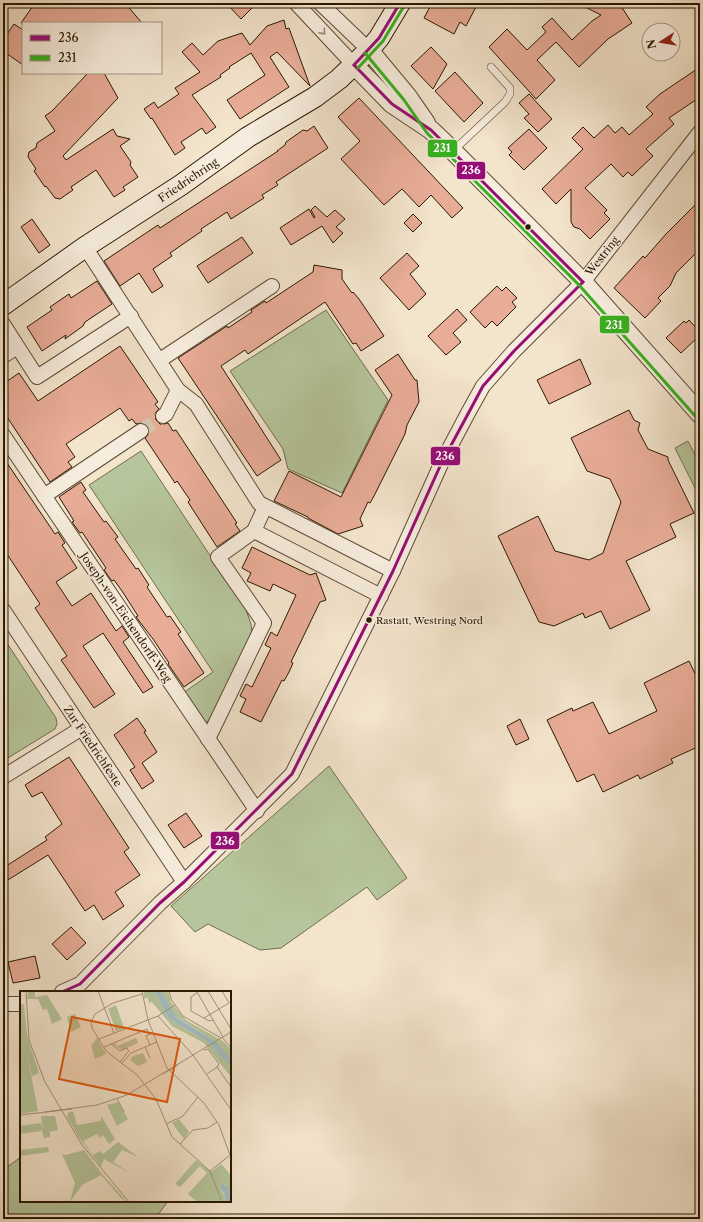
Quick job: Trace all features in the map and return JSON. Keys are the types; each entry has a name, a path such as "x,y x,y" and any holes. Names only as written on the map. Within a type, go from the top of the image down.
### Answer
{"main road":[{"name":"Friedrichring","path":"3,306 85,247 181,185 248,137 315,97 354,65 369,50 385,29 400,3"}],"street":[{"path":"296,3 392,104 431,130 583,282 700,414"},
{"path":"320,3 369,50 408,97 431,130"},
{"name":"Westring","path":"64,991 80,984 160,902 184,882 257,811 292,774 381,596 441,464 483,386 514,351 583,282 700,132"},
{"path":"85,247 160,360 178,390 196,404 259,503 393,571"},
{"path":"160,360 272,286"},
{"path":"3,324 37,377 131,316"},
{"path":"3,356 17,347"},
{"path":"163,416 166,414 178,390"},
{"path":"44,496 140,431"},
{"name":"Joseph-von-Eichendorff-Weg","path":"3,435 257,811"},
{"path":"208,739 264,623 218,557 254,531 265,507"},
{"path":"254,531 381,596"},
{"name":"Zur Friedrichfeste","path":"3,610 184,882"},
{"path":"3,777 82,728"},
{"path":"3,1004 20,1004"}],"lane":[{"path":"453,151 505,102 510,94 510,88 491,67"}],"green space":[{"path":"326,310 388,400 342,493 288,469 283,449 230,371"},
{"path":"688,441 700,465 700,498 675,448"},
{"path":"141,451 246,610 251,624 252,634 214,716 204,724 183,693 213,672 89,485"},
{"path":"3,637 56,718 57,724 55,729 3,761"},
{"path":"329,766 407,878 377,900 367,887 281,948 260,950 208,924 195,932 171,906"},
{"path":"20,1158 20,1202 167,1202 155,1219 3,1219 3,1170"}],"building":[{"path":"35,3 125,3 141,22 22,22 21,23"},
{"path":"226,3 257,3 241,19"},
{"path":"432,3 478,3 466,26 460,22 454,34 424,18"},
{"path":"577,3 619,3 632,23 608,39 579,67 556,42 537,60 555,80 536,99 489,47 507,29 527,50 546,32 542,27 552,18 572,40 592,21 601,15"},
{"path":"284,20 286,29 289,28 310,86 277,52 270,57 289,87 240,119 227,100 265,75 251,53 229,67 230,68 220,75 221,77 192,95 216,127 206,134 202,128 181,142 185,148 175,155 152,118 151,119 144,109 154,102 158,108 179,94 175,88 200,72 182,52 192,43 203,55 218,41 242,33 250,45 267,26"},
{"path":"14,24 22,29 22,64 3,51 3,40"},
{"path":"431,47 447,64 433,89 411,66"},
{"path":"700,67 700,97 669,118 674,124 646,149 653,156 632,176 628,172 623,177 611,164 585,188 607,210 604,213 610,219 590,239 580,229 574,227 571,222 571,189 556,204 542,189 583,149 572,138 583,127 594,138 608,125 615,133 622,127 629,135 653,114 646,107 660,94"},
{"path":"455,72 483,103 464,122 435,91"},
{"path":"87,74 105,74 118,98 63,156 66,160 113,129 117,136 130,139 120,146 131,162 130,165 138,177 123,187 125,190 114,197 96,170 71,187 73,190 60,199 55,198 34,171 36,169 28,157 29,152 36,148 37,143 55,131 45,116 52,111"},
{"path":"529,94 552,119 538,132 524,118 529,114 519,103"},
{"path":"359,98 463,208 452,218 431,195 419,207 402,189 384,205 341,159 360,141 338,117"},
{"path":"314,126 328,148 276,182 278,185 262,195 264,198 231,219 227,212 201,229 202,231 170,253 172,256 153,269 163,286 152,293 139,273 120,286 104,261 158,225 160,228 278,151 285,145 286,142 303,130 307,131"},
{"path":"529,129 547,148 524,170 509,155 512,152 508,148"},
{"path":"700,200 700,249 676,273 670,286 658,298 661,301 645,318 614,288 643,256 645,258 666,234"},
{"path":"315,206 327,217 335,210 345,219 336,227 343,233 333,243 322,226 291,245 280,228 309,209 314,218 315,217 311,210"},
{"path":"413,214 422,223 413,232 404,223"},
{"path":"32,219 50,245 39,253 21,227"},
{"path":"242,237 253,253 208,283 197,266"},
{"path":"407,253 419,266 410,274 426,294 409,310 380,278"},
{"path":"314,265 342,270 342,279 352,293 353,292 359,299 384,336 361,351 356,343 353,344 325,302 248,354 245,350 221,366 281,460 257,476 178,358 227,326 228,328 252,312 251,310 265,301 266,303 313,272"},
{"path":"97,281 112,304 85,322 83,326 65,339 66,335 42,351 27,327 52,310 50,307 69,294 71,298"},
{"path":"497,286 502,291 506,287 517,298 512,302 516,307 497,326 492,321 485,328 470,312"},
{"path":"457,309 467,320 453,333 461,342 446,355 428,336"},
{"path":"689,320 700,332 700,335 681,353 666,338 684,321 686,323"},
{"path":"120,346 158,402 155,404 159,409 155,413 156,420 160,424 168,423 173,431 176,430 237,523 235,524 240,531 217,547 188,502 190,500 177,481 175,483 145,438 148,435 148,427 141,423 136,424 132,419 129,421 120,408 66,444 75,457 68,462 72,467 50,482 3,411 3,384 19,373 38,401"},
{"path":"398,354 415,380 417,380 419,402 374,496 370,503 368,502 360,519 363,526 338,534 308,517 274,501 289,471 341,497 392,395 375,370"},
{"path":"580,359 591,384 549,404 537,380"},
{"path":"629,410 634,420 640,423 638,430 648,449 668,457 668,460 694,513 670,524 676,537 626,561 650,610 610,629 601,611 585,618 583,613 554,626 539,622 498,536 538,516 555,551 589,560 603,553 621,502 610,479 587,471 571,438"},
{"path":"3,457 55,534 58,532 65,543 62,545 77,568 56,582 72,606 91,593 116,631 122,626 129,637 123,642 153,687 143,693 103,633 83,646 115,694 94,708 61,660 67,656 35,608 40,604 3,548"},
{"path":"81,482 86,490 83,492 104,522 106,521 118,537 115,539 136,569 138,568 149,585 147,587 167,617 170,616 181,632 178,634 204,673 184,687 153,639 136,617 138,616 122,591 104,570 106,568 82,532 80,533 72,522 74,521 59,497"},
{"path":"252,547 310,575 316,573 326,600 320,602 291,662 293,663 289,672 284,681 282,680 261,722 240,712 246,699 240,696 246,684 252,687 271,648 265,645 271,632 277,636 296,595 273,584 270,591 247,581 251,573 242,568"},
{"path":"689,661 700,684 700,746 671,759 673,763 640,779 638,775 603,792 594,774 577,782 547,720 572,708 573,711 593,702 609,734 657,711 644,683"},
{"path":"137,718 157,752 142,763 154,781 142,789 130,770 135,767 114,735"},
{"path":"520,719 529,739 516,745 507,726"},
{"path":"69,757 129,848 124,852 140,875 115,892 124,906 103,920 94,905 85,911 48,855 3,883 3,868 47,840 45,837 62,824 42,792 32,797 25,785"},
{"path":"186,813 202,836 184,848 168,825"},
{"path":"71,927 86,943 67,960 52,944"},
{"path":"35,956 40,978 13,983 8,962"}],"tunnel":[{"path":"141,431 163,416"}],"transit line":[{"name":"236","path":"354,65 379,38 400,3"},
{"name":"231","path":"358,68 383,41 404,6"},
{"name":"231","path":"365,53 404,100 427,133 579,285 696,417"},
{"name":"236","path":"354,65 392,104 431,130 583,282"},
{"name":"236","path":"64,991 80,984 160,903 184,882 292,774 393,571 441,464 483,386 514,351 583,282"}],"place":[{"name":"Rastatt, Westring Nord","path":"369,620"}]}
